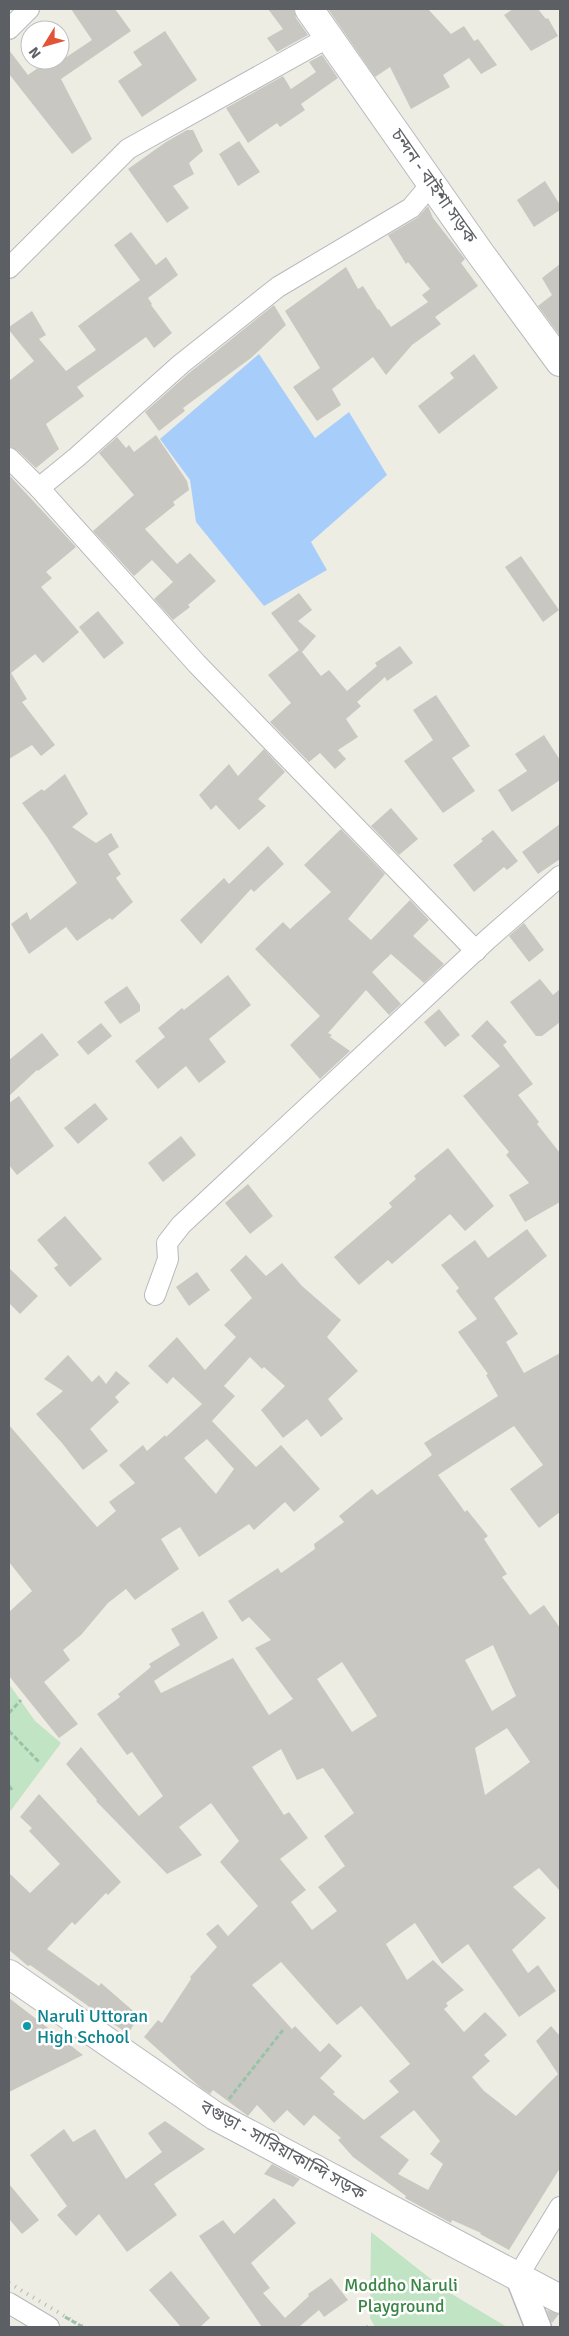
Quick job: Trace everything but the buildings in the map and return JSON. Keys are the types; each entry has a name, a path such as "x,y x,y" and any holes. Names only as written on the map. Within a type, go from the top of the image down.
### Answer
{"main road":[{"name":"চন্দন - বাইশা সড়ক","path":"309,9 560,362"},
{"name":"বগুড়া - সারিয়াকান্দি সড়ক","path":"9,1974 215,2116 560,2299"}],"street":[{"path":"9,29 29,9"},
{"path":"9,268 128,150 329,37"},
{"path":"39,488 78,457 181,364 278,287 411,208 432,183"},
{"path":"9,458 39,488 197,664 476,951"},
{"path":"155,1295 168,1259 167,1243 181,1225 476,951 560,876"},
{"path":"538,2327 518,2276 560,2207"},
{"path":"9,2303 49,2327"}],"path":[{"path":"9,1712 21,1700"},
{"path":"9,1731 39,1762"},
{"path":"9,1786 13,1791"},
{"path":"215,2116 283,2030"}],"green space":[{"path":"9,1684 35,1721 61,1743 9,1813"},
{"name":"Moddho Naruli Playground","path":"371,2232 445,2290 507,2327 375,2327 370,2318"}],"water":[{"path":"259,354 315,438 349,412 387,475 311,542 327,570 264,606 196,522 190,480 160,439"}],"railway":[{"path":"9,2283 83,2327"}],"place":[{"name":"Naruli Uttoran High School","path":"27,2026"}]}
